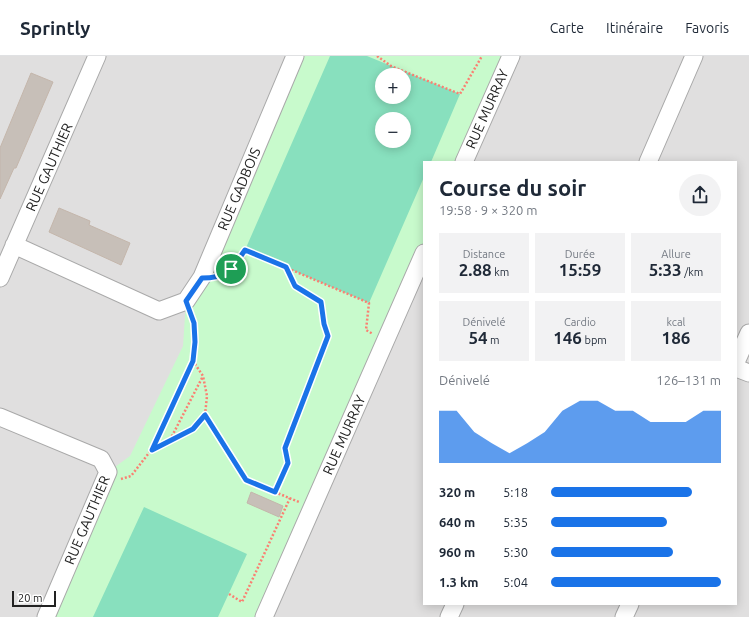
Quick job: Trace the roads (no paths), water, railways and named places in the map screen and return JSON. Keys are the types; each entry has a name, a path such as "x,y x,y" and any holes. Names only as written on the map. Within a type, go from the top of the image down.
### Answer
{"street":[{"name":"RUE GAUTHIER","path":"0,278 98,56"},
{"name":"RUE GADBOIS","path":"14,245 159,312 186,301 202,278 295,56"},
{"name":"RUE MURRAY","path":"464,161 511,56"},
{"path":"648,161 694,56"},
{"name":"RUE MURRAY","path":"264,617 423,255"},
{"path":"737,360 749,333"},
{"path":"737,368 749,373"},
{"name":"RUE GAUTHIER","path":"0,417 101,459 108,472 46,617"},
{"path":"449,617 455,605"},
{"path":"624,617 630,605"}]}
